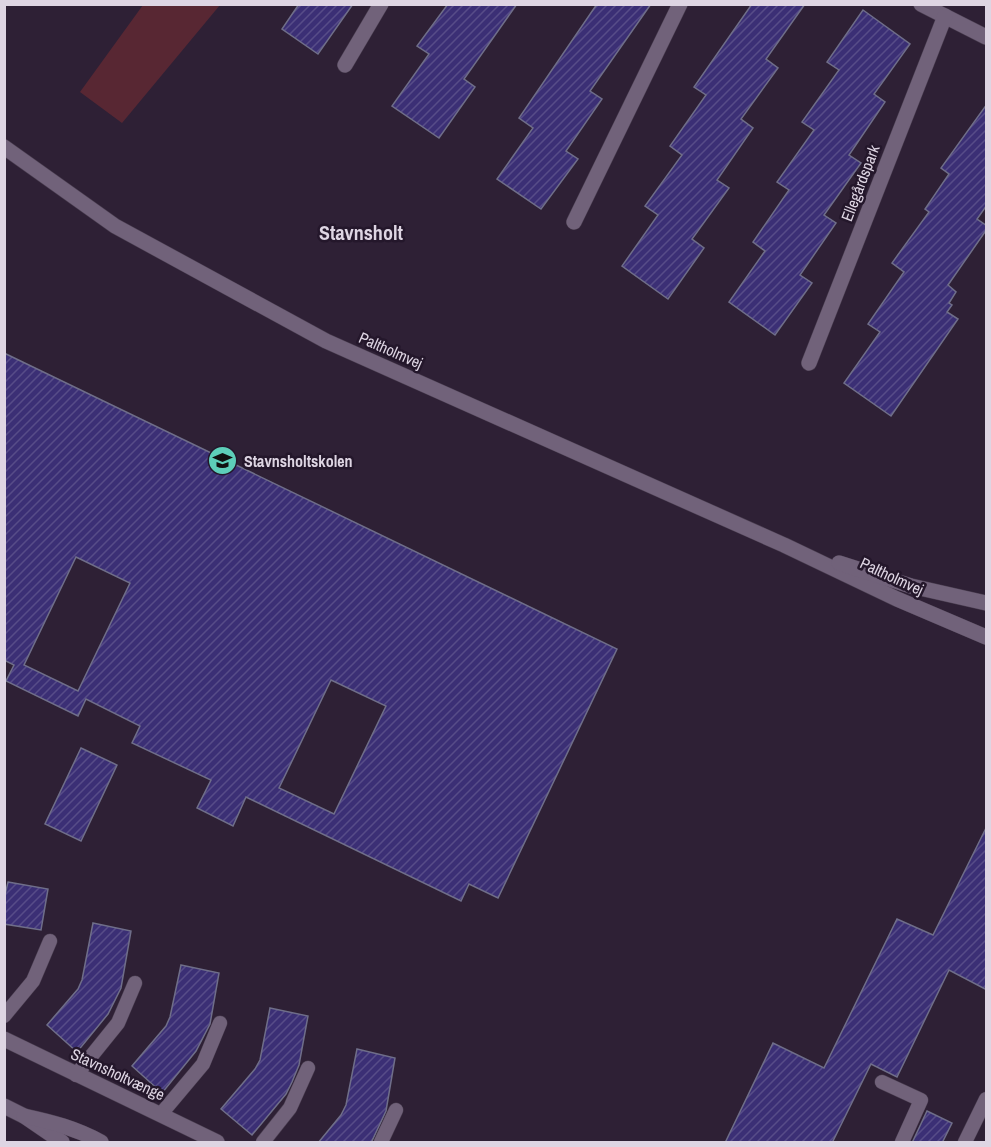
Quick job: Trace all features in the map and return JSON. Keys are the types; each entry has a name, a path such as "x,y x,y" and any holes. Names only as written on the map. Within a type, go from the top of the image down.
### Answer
{"street":[{"path":"345,65 381,4"},
{"path":"574,222 680,4"},
{"path":"921,4 986,36"},
{"name":"Ellegårdspark","path":"809,363 945,16"},
{"name":"Paltholmvej","path":"4,147 114,226 326,341 784,545 897,599 987,637"},
{"name":"Paltholmvej","path":"784,545 911,586 987,603"},
{"name":"Stavnsholtvænge","path":"4,1039 162,1114 217,1143"},
{"path":"4,1106 24,1116 62,1143"},
{"path":"24,1116 54,1122 101,1143"}],"lane":[{"path":"4,1016 33,981 50,941"},
{"path":"76,1075 118,1023 135,983"},
{"path":"162,1114 203,1064 220,1023"},
{"path":"262,1143 290,1108 308,1068"},
{"path":"882,1082 921,1100 902,1143"},
{"path":"965,1143 987,1099"},
{"path":"381,1143 396,1110"}],"shaded area":[{"path":"143,5 220,5 122,123 80,92"}],"building":[{"path":"299,4 353,4 318,54 282,29"},
{"path":"448,4 517,4 464,79 475,87 439,138 392,106 429,54 417,46"},
{"path":"597,4 651,4 590,91 602,99 566,151 578,159 541,209 497,179 533,128 519,118"},
{"path":"752,4 805,4 766,59 778,68 741,119 753,128 717,180 729,188 692,239 704,248 668,299 622,266 658,215 645,206 682,155 670,146 706,95 694,87"},
{"path":"863,10 910,44 874,94 885,102 849,155 861,163 824,215 836,223 800,275 812,283 775,335 729,302 765,251 753,242 789,190 777,182 814,130 802,122 839,70 827,62"},
{"path":"987,104 987,205 977,219 987,226 987,229 948,285 956,292 949,303 952,305 947,312 958,319 891,416 844,383 880,332 868,324 904,272 892,263 929,212 925,209 949,174 941,168"},
{"path":"4,353 617,649 498,898 469,884 461,901 246,797 233,826 197,808 211,780 132,743 140,726 86,699 78,716 6,681 14,665 4,660","holes":["76,557 130,583 78,691 24,665","331,680 386,706 334,814 279,788"]},
{"path":"81,748 117,765 81,841 45,824"},
{"path":"987,826 987,990 949,970 897,1077 871,1064 832,1143 725,1143 773,1043 824,1068 897,919 933,935"},
{"path":"8,882 48,889 41,930 4,924 4,899"},
{"path":"93,923 131,931 121,988 108,1014 77,1052 47,1025 78,989 82,980"},
{"path":"181,965 219,973 210,1024 196,1051 162,1093 132,1066 166,1026"},
{"path":"270,1008 308,1016 299,1065 292,1082 286,1094 252,1135 221,1109 260,1060"},
{"path":"357,1049 395,1058 386,1111 371,1143 318,1143 341,1115 346,1105"},
{"path":"927,1111 952,1123 942,1143 912,1143"}],"place":[{"name":"Stavnsholtskolen","path":"223,461"}],"district":[{"name":"Stavnsholt","path":"361,233"}]}
